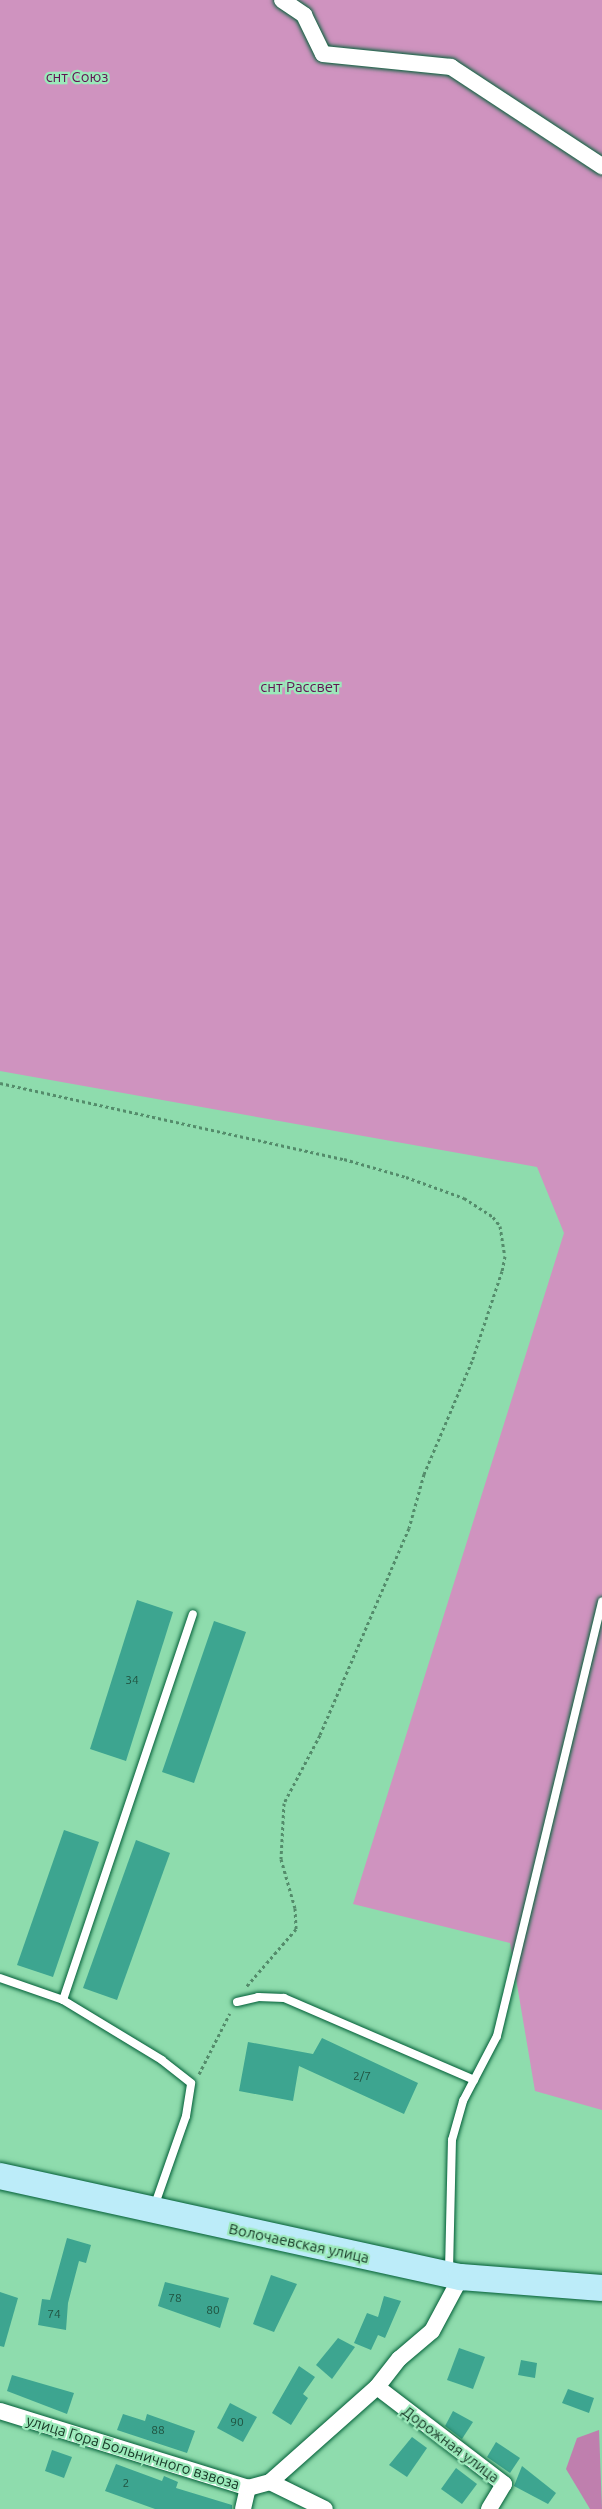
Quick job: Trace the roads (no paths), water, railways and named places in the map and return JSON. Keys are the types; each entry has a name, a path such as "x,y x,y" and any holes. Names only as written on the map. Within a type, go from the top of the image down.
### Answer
{"main road":[{"name":"Волочаевская улица","path":"0,2176 455,2275 602,2288"}],"street":[{"path":"282,0 304,15 323,54 451,67 602,166"},
{"name":"улица Гора Больничного взвоза","path":"0,2411 248,2488 270,2482 377,2387 399,2359 432,2331 455,2275"},
{"name":"Дорожная улица","path":"377,2387 504,2484 489,2509"},
{"path":"270,2482 325,2509"},
{"path":"243,2509 248,2488"}],"lane":[{"path":"455,2275 452,2140 474,2080 497,2036 602,1601"},
{"path":"63,2000 193,1614"},
{"path":"0,1978 63,2000 188,2077 192,2092 152,2210"},
{"path":"237,2002 273,1996 297,2002 474,2080"}],"park label":[{"name":"снт Союз","path":"77,77"},
{"name":"снт Рассвет","path":"300,687"}]}
